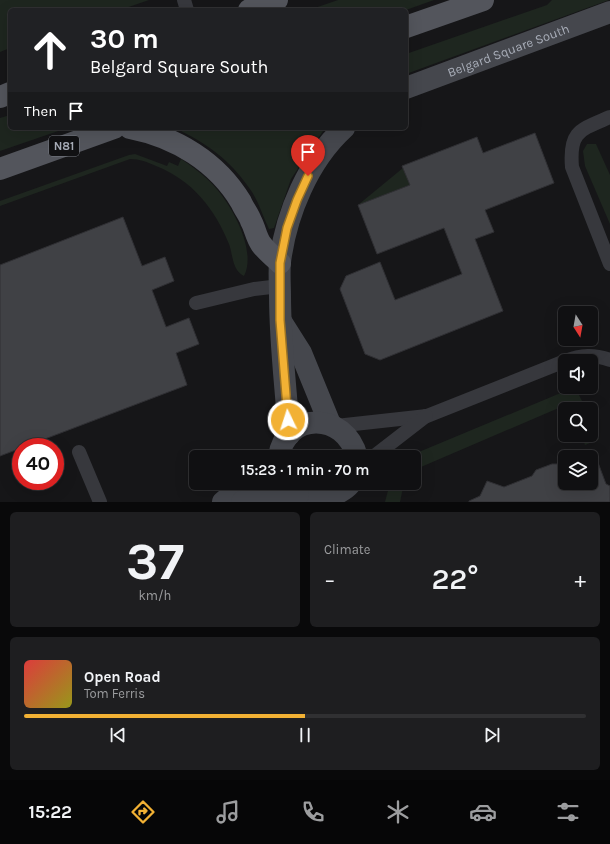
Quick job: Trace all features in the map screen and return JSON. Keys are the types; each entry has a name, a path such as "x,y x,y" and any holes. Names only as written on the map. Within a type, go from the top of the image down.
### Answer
{"main road":[{"path":"255,8 277,0"},
{"path":"408,26 483,0"},
{"name":"N81","path":"0,170 108,130"},
{"path":"141,130 179,145 210,164 228,183 240,200 251,220 260,243 280,263"},
{"path":"0,183 26,160"}],"street":[{"name":"Belgard Square South","path":"408,87 610,12"},
{"path":"280,450 280,263 287,228 297,200 323,151 342,130"},
{"path":"280,320 301,353 333,425"},
{"path":"280,450 298,428 319,422 333,425 347,434 355,450"},
{"path":"224,502 237,490"},
{"path":"242,502 304,495 334,497 351,490"}],"lane":[{"path":"610,117 585,128 573,140 570,152 572,167 610,264"},
{"path":"196,303 254,289 280,286"},
{"path":"598,356 610,360"},
{"path":"382,450 427,416 558,364"},
{"path":"333,425 427,416"},
{"path":"79,452 100,502"}],"shaded area":[{"path":"0,0 149,0 126,8 8,8 8,49 0,52"},
{"path":"338,0 434,0 408,9 408,8 315,8"},
{"path":"552,0 609,0 408,73 408,53 547,5"},
{"path":"8,116 8,130 61,130 0,151 0,118"},
{"path":"179,130 324,130 291,179 274,228 269,229 252,192 237,172 229,163 201,142"},
{"path":"587,144 596,144 610,175 610,224 585,166 583,151"},
{"path":"135,154 167,166 169,162 178,166 181,159 198,171 214,186 235,216 241,229 247,254 247,266 244,276 235,266 229,244 217,219 201,197 181,179 143,161 130,159 0,206 0,201"},
{"path":"403,168 410,185 358,205"},
{"path":"558,394 578,394 582,402 558,402 558,408 421,467 421,451"},
{"path":"584,442 592,442 585,445"},
{"path":"388,490 403,490 400,502 385,502"}],"building":[{"path":"535,133 554,183 485,210 494,232 475,239 503,311 380,360 365,354 340,289 346,276 380,262 395,300 462,274 444,228 377,254 358,205 410,185 402,166 477,137 483,153"},
{"path":"123,217 142,266 165,257 174,281 152,290 166,327 189,318 199,344 176,353 187,385 47,438 12,438 12,451 0,456 0,265"},
{"path":"598,463 606,484 610,486 610,502 469,502 480,496 487,481 504,487 532,476 536,470 552,464 558,464 558,490 598,490"}],"route":[{"path":"288,420 280,320 280,263 287,228 297,200 308,176"}]}
